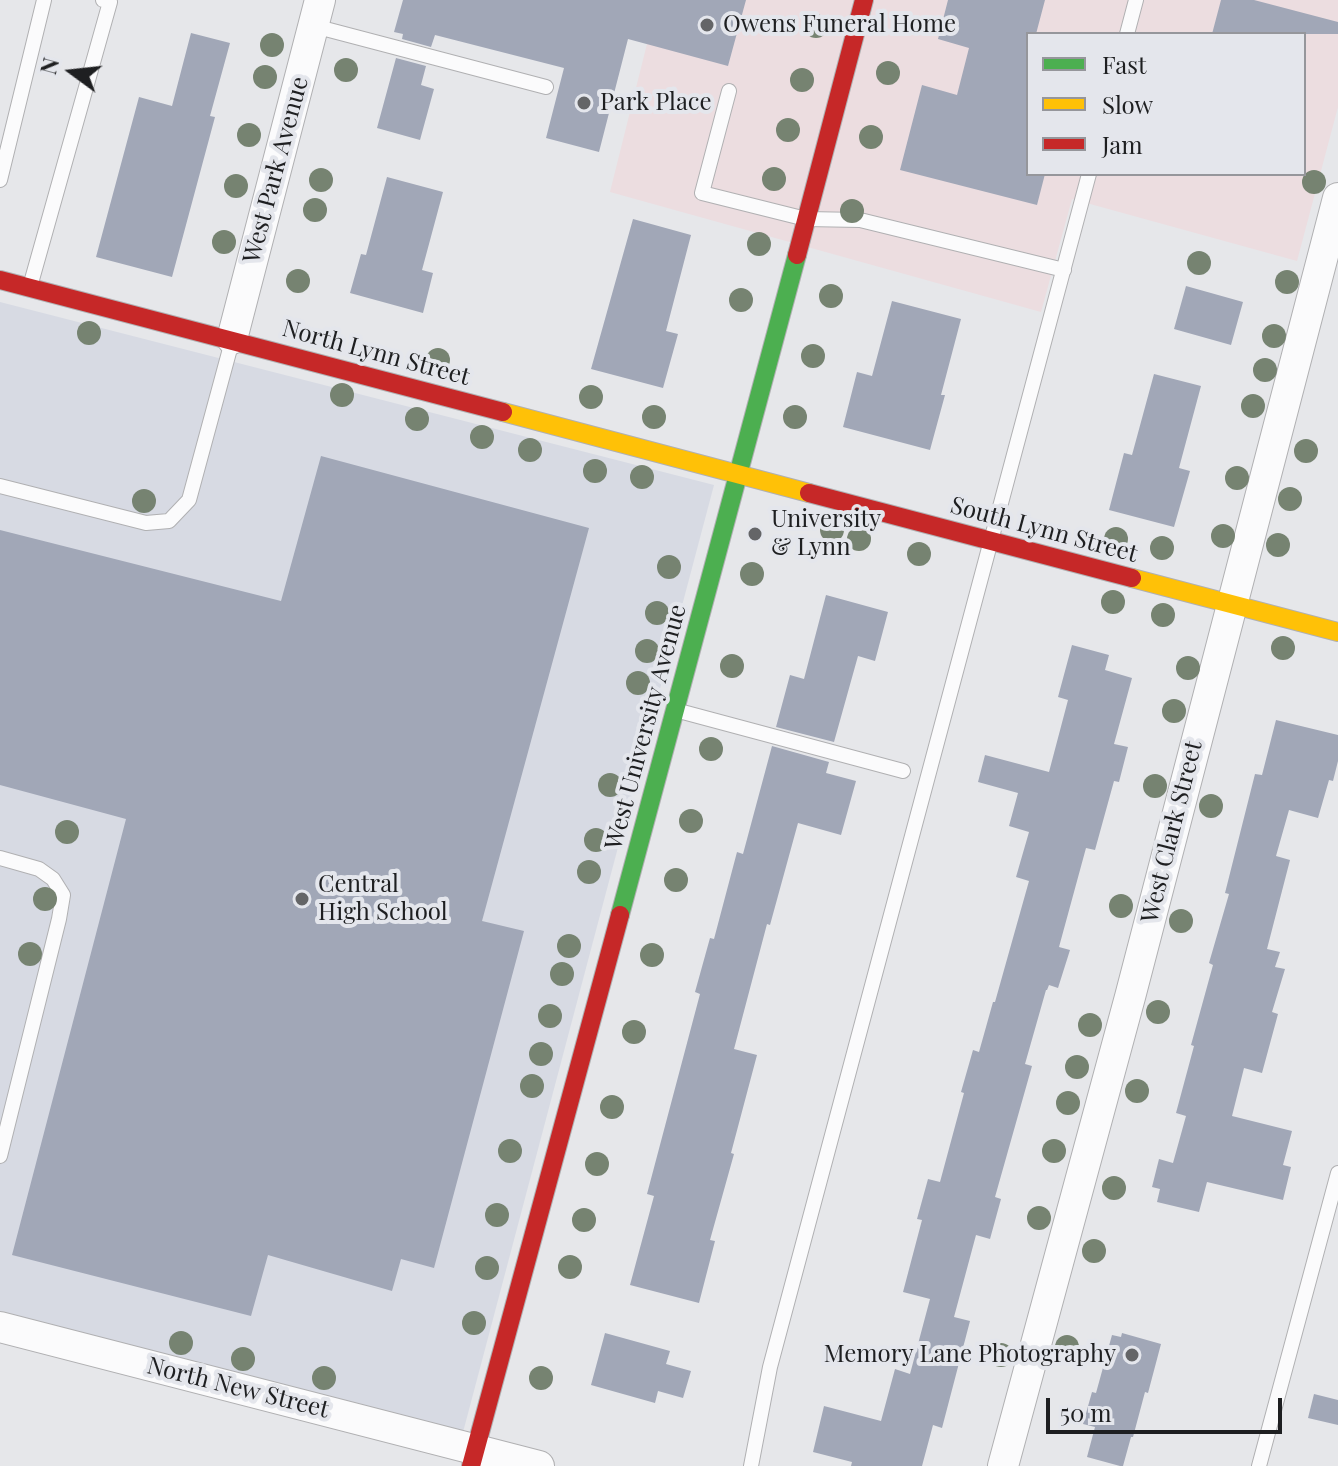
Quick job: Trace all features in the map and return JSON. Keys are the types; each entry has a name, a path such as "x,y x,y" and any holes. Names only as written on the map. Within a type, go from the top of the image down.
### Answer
{"main road":[{"name":"West University Avenue","path":"473,1458 864,0"},
{"name":"North Lynn Street","path":"1,284 30,287 232,339 739,474"},
{"name":"South Lynn Street","path":"739,474 1338,632"}],"street":[{"name":"West Park Avenue","path":"232,339 317,13"},
{"name":"West Clark Street","path":"1003,1466 1130,997 1338,198"},
{"name":"North New Street","path":"0,1327 473,1458 539,1466"}],"lane":[{"path":"0,180 44,0"},
{"path":"30,287 110,2 103,0"},
{"path":"1128,32 1136,0"},
{"path":"317,13 546,87"},
{"path":"729,91 702,193 806,219 860,220 1064,270"},
{"path":"751,1466 770,1367 1088,176"},
{"path":"0,486 146,523 169,521 189,500 232,339"},
{"path":"675,710 903,771"},
{"path":"0,858 39,869 53,879 63,895 0,1156"},
{"path":"1259,1466 1338,1173"}],"shaded area":[{"path":"658,0 1338,0 1338,107 1297,261 1072,199 1041,312 610,192"},
{"name":"Central High School","path":"0,302 714,485 462,1436 0,1313"}],"building":[{"name":"Park Place","path":"403,0 746,0 728,66 628,39 599,152 546,138 564,68 435,35 431,47 402,39 403,34 394,32"},
{"path":"948,0 1045,0 1037,32 1026,32 1026,176 1044,176 1037,205 900,170 922,85 957,95 969,48 938,39"},
{"path":"1221,0 1254,0 1338,22 1338,34 1213,32"},
{"path":"191,33 230,43 210,116 215,117 172,277 96,257 139,97 172,106"},
{"path":"396,58 426,66 421,85 434,89 420,140 377,128"},
{"path":"387,177 443,192 422,270 433,273 423,313 350,293 361,254 366,255"},
{"path":"633,219 691,235 666,331 678,334 663,388 591,369"},
{"path":"1186,286 1243,302 1231,345 1174,329"},
{"path":"892,301 961,319 930,450 843,427 857,372 872,376"},
{"path":"1154,374 1201,386 1179,468 1190,471 1174,527 1109,510 1124,453 1132,455"},
{"path":"321,456 589,528 482,921 524,931 434,1268 401,1259 392,1291 268,1255 251,1316 12,1255 126,819 0,785 0,530 281,601"},
{"path":"826,595 888,612 875,661 858,656 834,742 776,727 790,675 804,679"},
{"path":"1072,645 1109,655 1105,670 1132,678 1114,744 1128,747 1119,782 1114,781 1095,850 1086,848 1059,947 1070,950 1058,988 1049,985 1046,990 1025,1064 1032,1066 995,1197 1001,1199 990,1239 976,1235 954,1317 970,1321 942,1428 933,1425 922,1466 851,1466 852,1462 813,1452 824,1406 881,1421 895,1369 910,1374 930,1299 903,1292 922,1220 917,1219 928,1179 940,1182 973,1050 979,1052 1029,881 1016,877 1029,832 1009,826 1018,793 978,782 985,755 1049,772 1068,700 1058,697"},
{"path":"1276,720 1338,735 1338,761 1318,818 1289,810 1276,856 1290,860 1267,949 1280,952 1275,967 1285,969 1272,1012 1278,1014 1262,1073 1244,1068 1232,1116 1292,1131 1283,1165 1291,1167 1283,1200 1207,1182 1199,1212 1157,1202 1160,1189 1152,1187 1159,1159 1173,1163 1186,1116 1176,1113 1213,965 1209,963 1229,894 1225,893 1255,774 1262,775"},
{"path":"772,746 829,762 826,773 856,781 841,835 798,823 770,925 767,924 734,1049 757,1055 710,1240 715,1241 699,1303 630,1285 654,1196 647,1194 700,994 695,992 710,938 714,939 737,852 743,854"},
{"path":"605,1333 670,1351 666,1364 691,1371 683,1398 658,1391 655,1403 591,1385"},
{"path":"1122,1333 1161,1344 1148,1393 1145,1392 1133,1437 1123,1466 1120,1466 1087,1457 1095,1427 1083,1424 1092,1392 1096,1393 1112,1335 1121,1337"},
{"path":"1314,1394 1338,1400 1338,1425 1308,1418"}],"traffic: fast":[{"path":"620,915 797,255"}],"traffic: slow":[{"path":"503,412 809,493"},
{"path":"1132,578 1338,632"}],"traffic: jam":[{"path":"797,255 864,0"},
{"path":"0,280 503,412"},
{"path":"809,493 1132,578"},
{"path":"471,1466 620,915"}],"place":[{"name":"Owens Funeral Home","path":"707,25"},
{"name":"Park Place","path":"584,103"},
{"name":"University & Lynn","path":"755,534"},
{"name":"Central High School","path":"302,899"},
{"name":"Memory Lane Photography","path":"1132,1355"}]}
